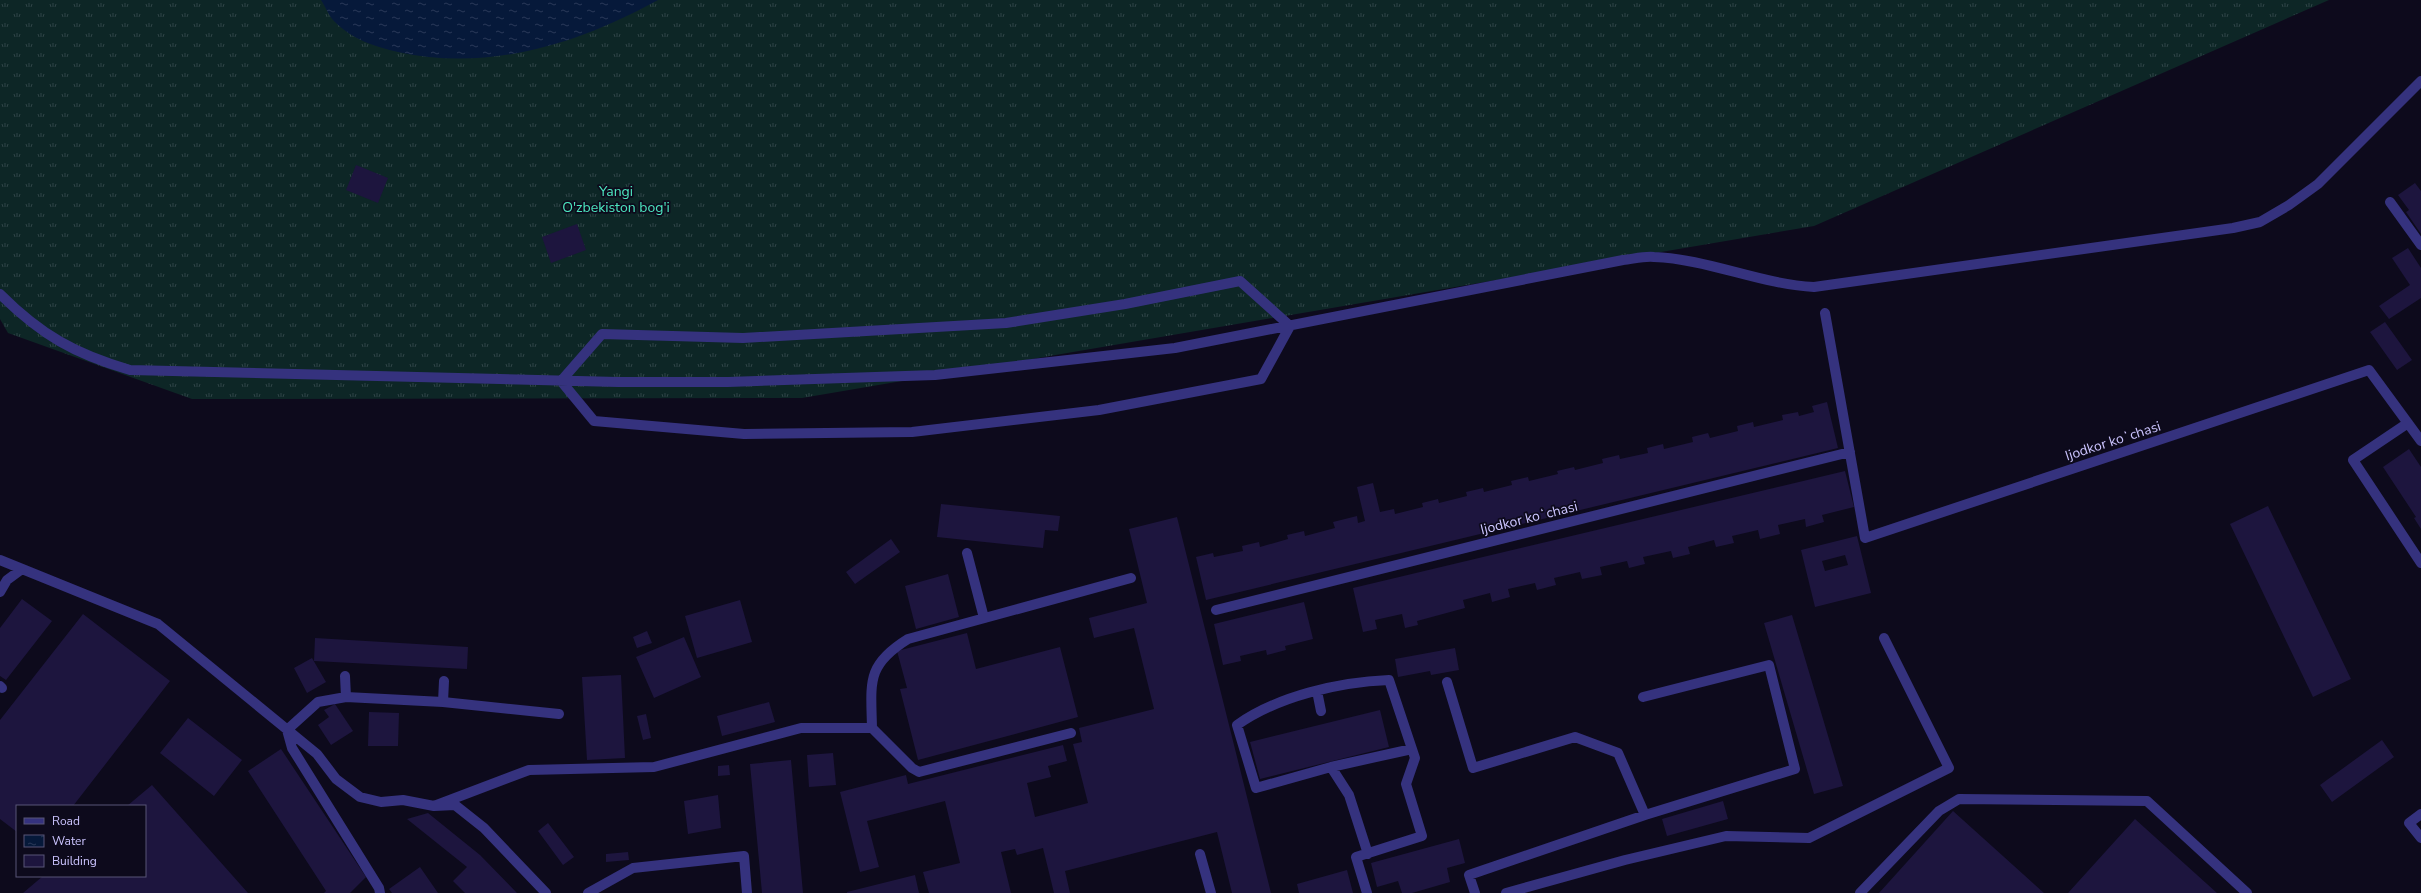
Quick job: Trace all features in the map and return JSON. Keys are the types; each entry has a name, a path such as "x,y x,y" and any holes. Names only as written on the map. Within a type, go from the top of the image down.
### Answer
{"street":[{"path":"0,294 21,315 55,339 95,360 130,370 561,381 728,382 935,375 1175,348 1623,260 1653,257 1708,265 1787,285 1814,287 2233,228 2260,222 2289,205 2318,184 2344,161 2421,81"},
{"path":"2390,202 2421,246"},
{"path":"561,381 602,334 743,338 1006,323 1125,304 1240,280 1290,326"},
{"name":"Ijodkor koʻchasi","path":"1825,313 1865,538 2369,370 2421,441"},
{"path":"561,381 594,421 744,434 912,432 1099,410 1261,379 1290,326"},
{"path":"2408,424 2353,460 2421,563"},
{"name":"Ijodkor koʻchasi","path":"1216,610 1850,452"},
{"path":"968,553 984,618"},
{"path":"0,560 158,624 317,754 336,779 360,797 381,802 403,800 434,806 455,805 478,823 546,893"},
{"path":"0,592 7,580 22,569"},
{"path":"872,728 873,672 888,652 908,639 1131,578"},
{"path":"1506,893 1626,860 1726,836 1809,838 1949,768 1884,638"},
{"path":"1475,893 1470,874 1644,816 1795,769 1769,665 1643,697"},
{"path":"345,676 346,697"},
{"path":"1367,893 1356,857 1422,836 1406,784 1415,758 1412,749 1389,680 1358,681 1317,691 1255,712 1237,725 1256,788 1330,767 1412,749"},
{"path":"443,702 444,681"},
{"path":"1447,682 1473,768 1575,737 1618,753 1644,816"},
{"path":"1317,691 1321,711"},
{"path":"287,730 318,702 346,697 443,702 559,714"},
{"path":"434,806 530,770 654,767 802,728 872,728 912,768 919,772 1071,733"},
{"path":"287,730 292,748 380,888 380,893"},
{"path":"1330,767 1349,795 1368,854"},
{"path":"1860,893 1939,811 1959,799 2147,801 2248,893"},
{"path":"2421,814 2409,823 2421,838"},
{"path":"1200,854 1211,893"},
{"path":"588,893 632,868 744,856 747,893"}],"green space":[{"name":"Yangi O'zbekiston bog'i","path":"0,0 2329,0 1814,226 802,398 192,399 8,333 0,319"}],"water":[{"path":"321,0 658,0 628,16 596,30 565,41 532,50 499,56 466,58 432,57 381,48 348,33 334,21"}],"building":[{"path":"356,165 388,178 378,203 346,190"},
{"path":"2415,183 2421,191 2421,234 2406,212 2409,210 2398,195"},
{"path":"577,224 586,250 551,263 542,237"},
{"path":"2408,248 2421,268 2421,298 2389,319 2379,306 2410,285 2392,258"},
{"path":"2385,322 2412,360 2397,370 2370,332"},
{"path":"1827,402 1838,448 1206,600 1196,557 1213,553 1214,557 1243,551 1242,546 1259,542 1260,547 1288,539 1287,535 1304,531 1305,536 1335,528 1333,522 1357,516 1358,523 1365,521 1357,487 1373,483 1380,512 1394,509 1395,514 1423,507 1422,503 1438,499 1439,503 1467,496 1466,492 1483,488 1484,492 1512,485 1511,481 1528,477 1529,481 1558,474 1557,471 1574,467 1575,470 1603,463 1602,459 1619,455 1620,459 1648,453 1647,448 1663,444 1664,449 1693,442 1692,437 1708,433 1710,438 1738,431 1737,426 1753,422 1754,427 1783,420 1782,415 1798,412 1799,416 1814,412 1812,406"},
{"path":"2409,449 2421,467 2421,529 2414,518 2416,517 2383,467"},
{"path":"1845,471 1854,507 1822,515 1824,522 1806,527 1805,519 1778,525 1780,534 1760,539 1758,530 1732,536 1734,543 1716,547 1714,540 1688,547 1690,554 1673,558 1671,551 1643,557 1645,564 1629,568 1627,561 1600,567 1602,575 1582,579 1580,572 1554,578 1556,585 1537,590 1535,583 1508,589 1510,597 1492,602 1490,593 1463,600 1465,608 1417,621 1418,625 1405,628 1402,614 1375,620 1377,629 1363,632 1353,588"},
{"path":"941,504 1060,516 1058,531 1045,530 1043,548 937,537"},
{"path":"2268,506 2351,679 2313,697 2230,524"},
{"path":"1177,517 1271,893 1232,893 1217,832 1065,871 1070,893 1054,893 1043,848 1017,855 1015,849 1001,852 1011,893 929,893 923,872 960,863 945,801 867,821 879,867 860,872 840,792 906,775 908,784 1063,745 1067,761 1048,766 1051,777 1027,783 1035,817 1088,803 1073,744 1082,742 1079,728 1154,709 1134,628 1094,638 1089,618 1147,603 1129,529"},
{"path":"1857,536 1871,593 1815,607 1801,550","holes":["1845,555 1848,565 1825,571 1822,561"]},
{"path":"891,539 900,552 855,584 846,572"},
{"path":"948,574 959,617 916,629 905,586"},
{"path":"22,599 52,621 6,680 0,676 0,628"},
{"path":"740,600 752,642 697,658 685,616"},
{"path":"1304,602 1313,639 1285,646 1286,650 1267,655 1266,650 1240,656 1241,661 1223,665 1214,624"},
{"path":"83,614 170,681 74,805 16,805 16,831 0,819 0,720"},
{"path":"1792,615 1843,786 1814,794 1764,623"},
{"path":"647,631 652,643 637,648 633,637"},
{"path":"967,633 976,669 1060,647 1078,717 918,760 900,689 907,688 897,651"},
{"path":"684,637 701,677 654,698 636,657"},
{"path":"315,638 468,647 467,669 314,661"},
{"path":"1455,648 1459,670 1431,675 1430,671 1398,677 1395,659"},
{"path":"312,658 326,682 307,693 294,668"},
{"path":"621,675 625,758 587,760 582,677"},
{"path":"769,702 775,722 722,736 717,716"},
{"path":"335,704 353,731 331,745 318,725 329,717 324,710"},
{"path":"1380,710 1389,747 1260,779 1250,742"},
{"path":"369,712 399,713 398,746 368,746"},
{"path":"646,714 651,738 643,740 637,716"},
{"path":"188,718 242,760 214,796 160,753"},
{"path":"2382,740 2394,757 2332,802 2320,785"},
{"path":"281,749 366,877 350,893 324,893 326,891 248,771"},
{"path":"833,753 836,785 809,787 807,755"},
{"path":"791,760 803,893 762,893 750,764"},
{"path":"729,765 730,775 718,776 718,766"},
{"path":"152,785 248,893 23,893 42,877 146,877 146,805 128,805"},
{"path":"718,795 721,828 688,834 684,801"},
{"path":"1723,801 1728,819 1667,836 1662,819"},
{"path":"1953,811 2044,893 1879,893"},
{"path":"428,813 480,855 517,893 465,893 453,881 467,867 407,819"},
{"path":"2135,819 2217,893 2068,893"},
{"path":"548,823 574,857 563,865 538,831"},
{"path":"1459,839 1465,863 1447,868 1450,882 1412,893 1402,893 1398,881 1377,887 1371,863"},
{"path":"628,852 629,860 606,862 606,854"},
{"path":"420,867 438,893 392,893 389,889"},
{"path":"1347,870 1353,893 1299,893 1297,884"},
{"path":"915,875 919,893 847,893 847,892"}]}
